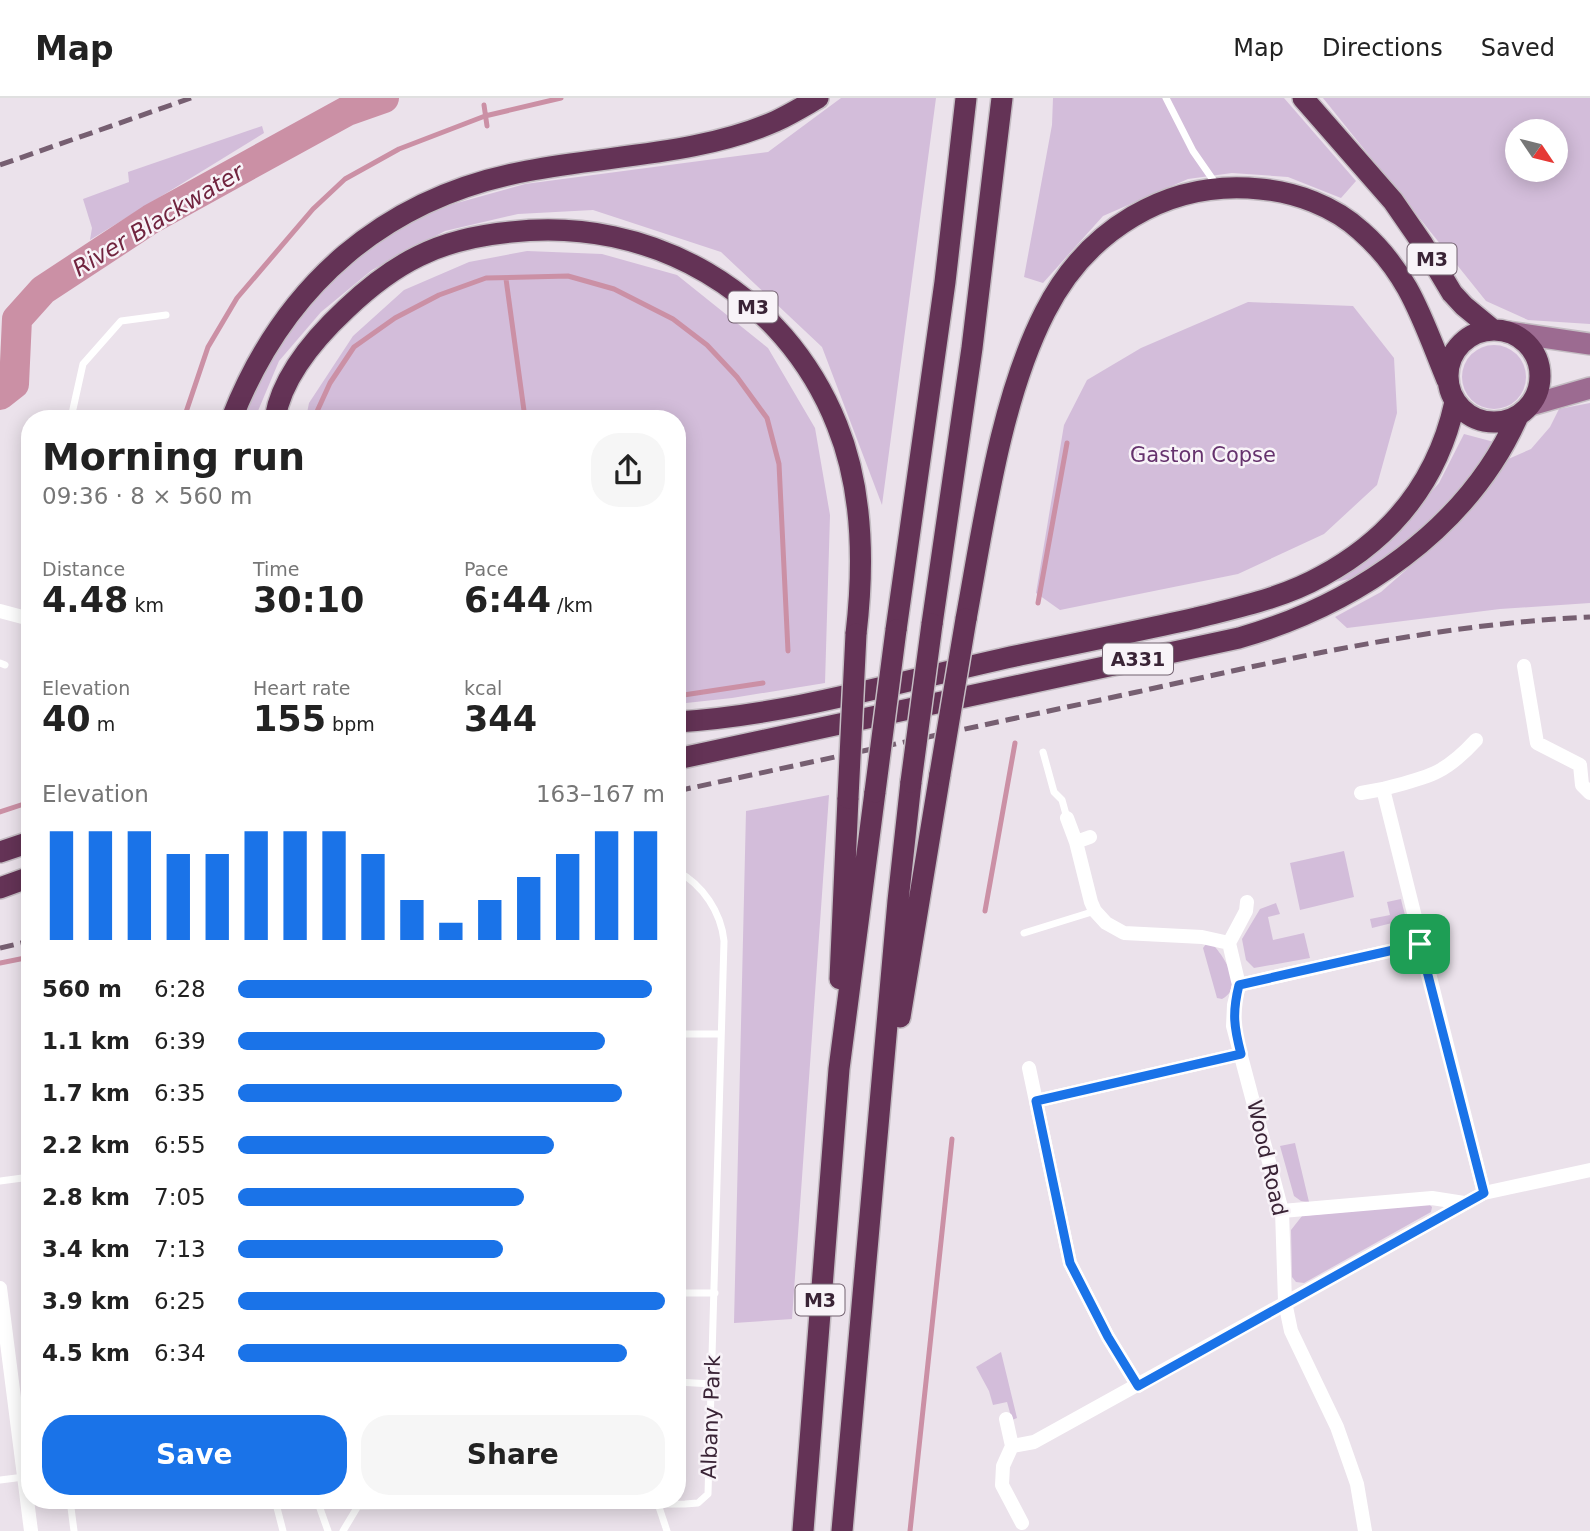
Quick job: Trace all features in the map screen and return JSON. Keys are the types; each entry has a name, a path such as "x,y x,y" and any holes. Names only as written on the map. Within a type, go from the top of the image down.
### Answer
{"highway":[{"path":"236,410 257,362 285,317 304,294 336,262 406,213 446,194 492,178 558,165 669,149 729,136 775,121 818,98"},
{"name":"M3","path":"803,1531 839,1069 896,630 945,282 966,98"},
{"name":"M3","path":"842,1531 911,782 972,348 1002,98"},
{"name":"M3","path":"1304,98 1393,201 1452,293 1464,306 1500,331"},
{"name":"M3","path":"874,1167 966,619 996,460 1031,345 1055,295 1088,251 1129,218 1163,200 1200,189 1253,188 1287,193 1320,205 1359,229 1389,261 1411,291 1447,380"},
{"name":"M3","path":"278,410 284,390 298,366 329,326 360,295 383,277 419,256 495,233 559,229 612,234 667,252 727,285 761,315 794,350 811,373 837,425 847,456 858,517 859,575 841,920 839,1069"},
{"path":"1500,331 1520,338 1530,346 1540,370 1540,384 1524,410 1507,421 1484,422 1473,418 1455,402 1447,380 1452,356 1459,345 1480,332 1500,331"},
{"name":"A331","path":"686,721 710,720 809,703 1167,624 1241,607 1305,584 1355,555 1407,508 1441,452 1450,428 1455,402"},
{"name":"A331","path":"686,757 1229,640 1276,627 1306,615 1361,587 1391,567 1427,536 1457,506 1494,459 1507,442 1524,410"},
{"path":"0,852 21,845"},
{"path":"0,888 21,880"}],"main road":[{"path":"1500,331 1590,344"},
{"path":"1524,410 1590,388"}],"street":[{"path":"0,611 21,616"},
{"path":"1524,666 1536,743 1585,764 1582,785 1590,793"},
{"path":"1361,793 1435,774 1457,761 1476,740"},
{"path":"1383,789 1484,1193"},
{"path":"1067,818 1083,839 1095,911 1106,923 1124,933 1197,937 1229,943 1246,911 1250,896"},
{"name":"Wood Road","path":"1229,943 1239,985 1234,1005 1234,1026 1282,1211 1285,1302 1292,1331 1337,1427 1357,1484 1365,1531"},
{"path":"1239,985 1420,944"},
{"path":"1036,1101 1241,1054"},
{"path":"1029,1068 1070,1263 1108,1337 1138,1386"},
{"path":"1012,1446 1030,1443 1138,1386 1464,1202 1484,1193 1590,1170"},
{"path":"1282,1211 1432,1198 1464,1202"},
{"path":"0,1288 6,1374 21,1422"},
{"path":"1006,1419 1012,1446 1003,1466 1002,1485 1024,1527"},
{"path":"29,1509 31,1531"}],"lane":[{"path":"1166,98 1193,151 1219,188"},
{"path":"73,410 83,365 121,321 166,315"},
{"path":"1043,752 1054,792 1062,800 1067,818"},
{"name":"Albany Park","path":"686,877 705,894 722,927 724,941 708,1494 696,1504 686,1504"},
{"path":"1024,933 1095,911"},
{"path":"686,1034 720,1034"},
{"path":"0,1181 21,1178"},
{"path":"686,1293 715,1293"},
{"path":"686,1383 712,1384"},
{"path":"0,1480 21,1477"},
{"path":"71,1509 74,1531"},
{"path":"277,1509 283,1531"},
{"path":"320,1509 328,1531"},
{"path":"343,1531 356,1509"},
{"path":"660,1509 667,1531"}],"green space":[{"path":"841,98 936,98 882,505 822,347 721,252 593,210 518,214 445,231 372,270 321,312 279,361 258,410 247,410 261,377 302,312 348,266 406,224 439,208 525,184 768,152"},
{"path":"1053,98 1284,98 1356,181 1341,198 1288,177 1232,173 1188,179 1103,216 1043,283 1024,277 1052,125"},
{"path":"1323,98 1590,98 1590,324 1528,320 1486,301"},
{"path":"262,126 264,133 90,240 92,228 83,199 129,182 128,172"},
{"path":"527,251 602,254 677,275 768,348 815,428 830,515 825,683 686,703 686,410 308,410 309,403 353,336 404,290 469,262"},
{"name":"Gaston Copse","path":"1248,302 1353,306 1394,358 1397,413 1377,485 1324,534 1238,574 1060,610 1036,593 1064,425 1087,380 1141,348"},
{"path":"1494,345 1506,347 1517,354 1524,365 1524,389 1517,400 1506,407 1494,409 1482,407 1471,400 1464,389 1462,377 1464,365 1471,354 1482,347"},
{"path":"1590,403 1590,603 1500,609 1347,628 1335,617 1381,592 1422,556 1506,460 1531,449 1550,427 1559,409"},
{"path":"1464,434 1494,442 1466,482 1419,531 1360,577 1329,583 1392,536 1439,483"},
{"path":"829,795 792,1319 734,1323 746,811"},
{"path":"1344,851 1354,897 1300,910 1290,863"},
{"path":"1401,899 1406,920 1401,933 1396,937 1392,923 1372,928 1370,919 1390,915 1387,902"},
{"path":"1276,903 1280,914 1268,917 1273,940 1304,933 1310,958 1254,968 1246,960 1242,939 1260,909"},
{"path":"1206,944 1213,945 1218,950 1230,972 1232,988 1222,999 1217,998 1203,948"},
{"path":"1295,1143 1309,1202 1294,1196 1280,1146"},
{"path":"1429,1204 1432,1207 1431,1212 1304,1283 1296,1282 1292,1277 1291,1230 1302,1216"},
{"path":"1001,1352 1017,1418 1012,1420 1007,1402 993,1405 976,1367"}],"waterway":[{"name":"River Blackwater","path":"0,395 14,384 17,319 43,290 151,219 347,111 384,98"},
{"path":"187,410 208,347 237,298 313,209 345,179 399,149 485,116 561,98"},
{"path":"484,105 487,126"},
{"path":"318,410 330,383 354,347 395,318 439,295 486,278 568,276 614,289 673,319 707,345 737,377 767,418 779,464 788,651"},
{"path":"506,279 524,410"},
{"path":"1038,603 1067,443"},
{"path":"686,695 763,683"},
{"path":"985,911 1015,743"},
{"path":"0,812 21,805"},
{"path":"0,963 21,959"},
{"path":"910,1531 952,1139"}],"railway":[{"path":"0,165 191,98"},
{"path":"686,789 1362,645 1476,627 1590,617"},
{"path":"0,948 21,943"}],"route":[{"path":"1420,944 1484,1193 1138,1386 1108,1337 1070,1263 1036,1101 1241,1054 1234,1026 1234,1005 1239,985 1420,944"}]}
